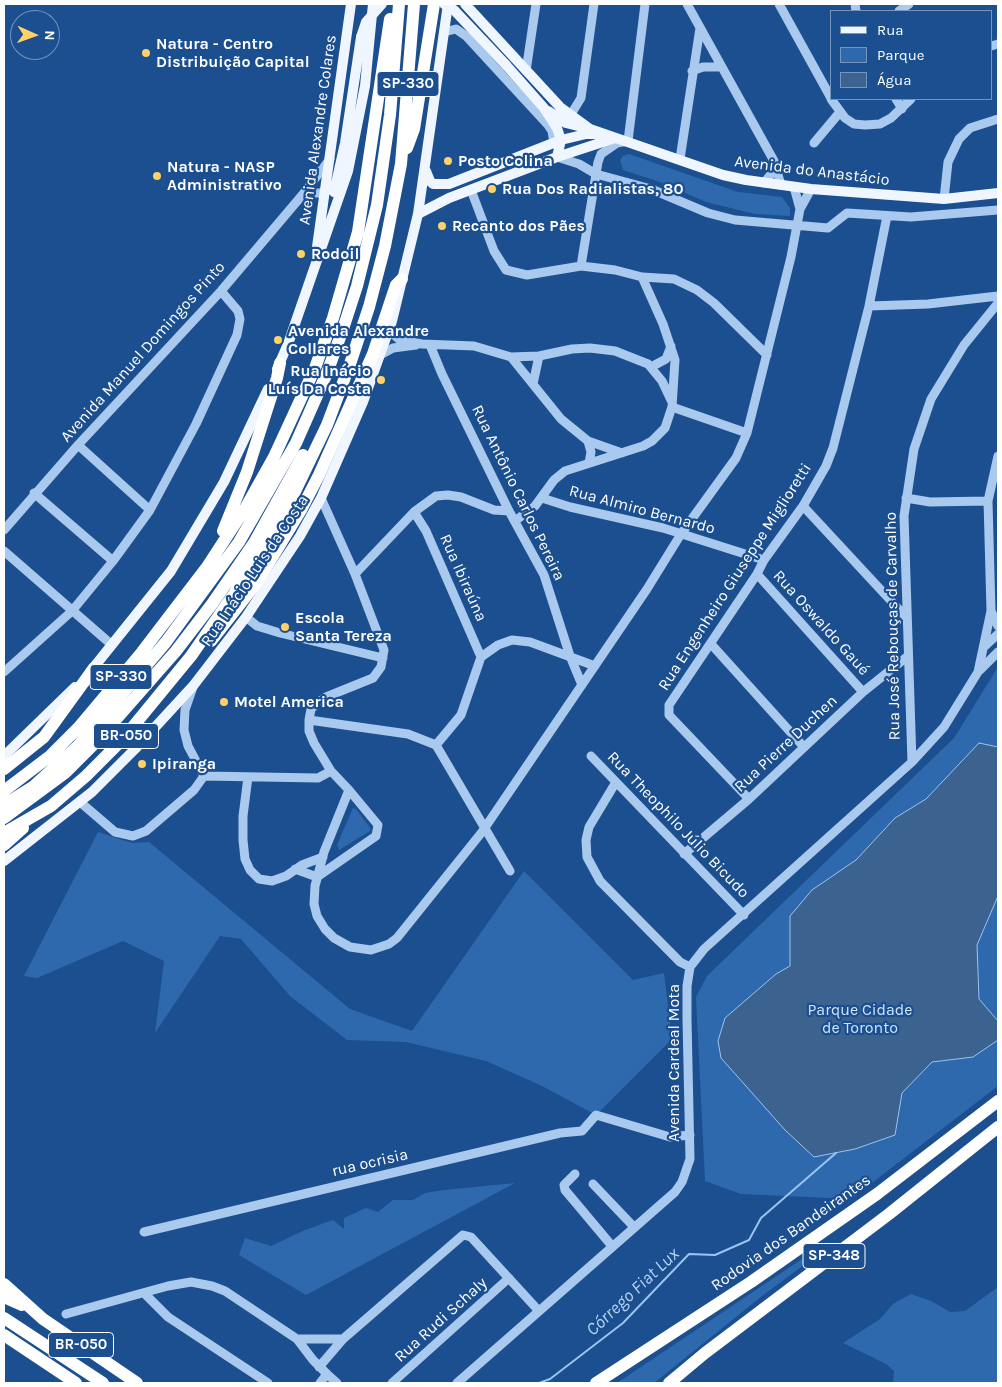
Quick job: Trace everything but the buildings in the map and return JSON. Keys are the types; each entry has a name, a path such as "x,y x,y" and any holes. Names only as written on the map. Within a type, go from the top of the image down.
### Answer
{"highway":[{"name":"SP-330","path":"4,791 50,756 78,728 142,652 207,567 246,507 274,457 315,368 333,318 358,232 392,4"},
{"path":"4,805 34,786 78,746 166,642 239,542 296,443 327,373 343,330 377,205 390,115 399,4"},
{"name":"SP-330","path":"350,364 369,307 386,246 401,164 414,4"},
{"path":"401,164 414,129 434,4"},
{"path":"191,656 211,641 258,581 301,510 320,475 373,354 396,285 402,279"},
{"path":"207,567 210,553 228,522 247,472 280,363"},
{"path":"4,818 58,778 96,742 176,651 212,604 268,518 350,364"},
{"name":"BR-050","path":"50,806 86,776 122,740 191,656 234,594 289,504 327,425 350,364"},
{"path":"4,770 44,737 94,668"},
{"path":"4,833 50,806"},
{"path":"4,845 50,806"},
{"name":"Rodovia dos Bandeirantes","path":"596,1383 751,1282 909,1172 998,1101"},
{"name":"SP-348","path":"669,1383 705,1353 889,1214 998,1127"},
{"name":"BR-050","path":"4,1284 27,1306 137,1383"},
{"path":"4,1297 27,1306"},
{"path":"4,1318 103,1383"},
{"path":"4,1335 76,1383"}],"main road":[{"name":"Avenida Alexandre Colares","path":"316,260 319,222 330,159 351,4"},
{"path":"4,756 94,668 171,571 200,524 247,438 288,344 348,171 365,86 373,4"},
{"path":"329,226 332,201 346,144 360,37 366,22 382,4"},
{"path":"446,4 506,65 544,108 557,128 557,157"},
{"name":"Rua Inácio Luis da Costa","path":"4,861 80,802 135,749 193,686 246,618 300,536 321,498 350,435 392,321 418,214 444,32 446,4"},
{"name":"Avenida do Anastácio","path":"465,4 570,116 590,129 604,134 733,178 764,183 811,189 944,199 998,193"},
{"path":"544,108 566,123 590,129"},
{"path":"424,167 430,182 438,185 449,184 557,141 586,134 604,134"},
{"path":"418,214 449,198 557,157 623,139"},
{"path":"493,165 490,172 497,180"}],"street":[{"path":"526,71 536,4"},
{"path":"570,116 581,98 594,4"},
{"path":"581,266 601,154 623,139 645,4"},
{"path":"687,4 775,163 781,185"},
{"path":"779,4 830,96"},
{"path":"680,159 700,28"},
{"path":"444,32 456,29 466,36 548,125 557,141"},
{"path":"692,71 703,67 722,67"},
{"path":"832,100 840,112 854,124 865,125 880,124 902,109 909,100"},
{"path":"897,100 902,109"},
{"path":"814,143 840,112"},
{"path":"944,199 948,162 959,139 970,128 998,119"},
{"path":"557,157 579,164 596,174 651,189 727,219 798,227 828,228 847,213 887,216 934,216 998,210"},
{"name":"Avenida Manuel Domingos Pinto","path":"4,530 34,493 221,291 304,193 330,159"},
{"path":"764,183 771,174 775,163"},
{"path":"794,187 800,210"},
{"path":"349,790 323,855 317,877 314,904 317,916 325,929 350,947 380,949 397,938 485,827 682,534 736,458 747,433 798,227 800,210 811,189"},
{"path":"471,190 494,251 506,270 516,274 527,274 581,266 615,270 642,277 674,279 697,290 719,308 767,355"},
{"path":"304,193 325,193"},
{"name":"Rua Engenheiro Giuseppe Miglioretti","path":"749,799 669,714 671,700 711,644 757,574 764,560 803,506 826,466 833,448 869,306 887,216"},
{"path":"515,520 542,498 559,474 571,468 622,453 652,441 665,428 672,404 675,360 672,346 642,277"},
{"path":"4,672 72,611 113,561 150,510 196,424 237,335 240,319 238,311 221,291"},
{"path":"869,306 928,304 998,296"},
{"name":"Rua José Rebouças de Carvalho","path":"912,762 904,537 906,498 917,438 931,399 964,345 998,303"},
{"path":"392,321 391,330 396,337 426,345"},
{"path":"380,355 393,348 426,345 474,346 511,357 539,356 572,349 590,348 630,355 651,367 662,382 672,404 747,433"},
{"name":"Rua Antônio Carlos Pereira","path":"426,345 544,575 570,656 582,685"},
{"path":"651,367 666,359 672,346"},
{"path":"533,384 539,356"},
{"path":"511,357 553,411 588,441 622,453"},
{"path":"588,441 591,452 589,463"},
{"path":"78,446 150,510"},
{"name":"Avenida Cardeal Mota","path":"457,1383 538,1310 675,1192 682,1182 689,1164 687,986 690,967 704,949 912,762 944,727 978,672 991,611 988,501 998,456"},
{"path":"34,493 113,561"},
{"path":"355,574 414,512 430,499 448,495 461,497 499,511 510,511"},
{"path":"317,877 340,859 371,841 378,830 373,818 331,771 311,737 309,720 311,709 317,703 373,678 380,667 384,650 355,574 321,498"},
{"name":"Rua Almiro Bernardo","path":"542,498 682,534 764,560"},
{"path":"906,498 930,502 988,501"},
{"path":"803,506 906,617"},
{"name":"Rua Ibiraúna","path":"414,512 426,532 482,657"},
{"path":"4,551 112,645"},
{"name":"Rua Oswaldo Gaué","path":"757,574 863,692"},
{"name":"Avenida Cardeal Mota","path":"991,611 998,626"},
{"path":"246,618 256,626 383,658"},
{"path":"985,646 998,634"},
{"path":"436,746 461,715 482,657 498,645 512,640 530,642 595,666"},
{"path":"711,644 803,746"},
{"path":"978,672 998,652"},
{"name":"Rua Pierre Duchen","path":"684,854 749,799 803,746 863,692 908,656"},
{"name":"Rua Inácio Luis da Costa","path":"193,686 184,710 184,730 188,746 204,776"},
{"path":"309,720 408,734 436,746 510,871"},
{"name":"Rua Theophilo Júlio Bicudo","path":"591,756 744,915"},
{"path":"80,802 115,832 126,836 136,836 146,831 194,790 204,776 318,778 331,771"},
{"path":"248,777 243,816 243,840 250,870 259,879 272,881 281,879 302,864 323,855 340,859"},
{"path":"616,782 588,827 586,840 587,857 600,881 680,962 690,967"},
{"path":"295,870 317,877"},
{"name":"rua ocrisia","path":"144,1232 560,1133 582,1131 596,1115 670,1137 690,1135"},
{"path":"575,1174 564,1185 565,1190 612,1246"},
{"path":"593,1184 634,1227"},
{"path":"319,1367 343,1339 463,1235 471,1237 538,1310"},
{"name":"Rua Rudi Schaly","path":"392,1383 508,1278"},
{"path":"66,1314 191,1282 212,1286 225,1291 297,1339 319,1367 336,1383"},
{"path":"144,1294 168,1317 268,1383"},
{"path":"297,1339 343,1339"},
{"path":"320,1383 327,1374"}],"green space":[{"path":"629,154 738,192 782,197 790,208 790,216 755,214 706,202 660,182 623,170 620,160 623,156"},
{"name":"Parque Cidade de Toronto","path":"998,667 998,1086 851,1199 741,1194 705,1181 696,997 707,976 954,738"},
{"path":"353,808 356,809 370,828 370,831 339,850 337,845"},
{"path":"98,832 132,843 149,842 350,1009 412,1031 524,871 633,980 664,973 672,1039 596,1115 542,1086 486,1061 406,1042 347,1040 290,996 241,939 220,936 155,1033 164,961 123,941 37,978 24,976"},
{"path":"515,1183 306,1295 239,1255 245,1238 271,1246 305,1230 333,1220 344,1229 344,1218 366,1208 378,1212 393,1200 413,1200 425,1193 444,1190"},
{"path":"820,1247 823,1251 762,1296 654,1383 617,1383"},
{"path":"998,1287 998,1383 893,1383 894,1371 886,1364 843,1343 880,1319 893,1304 911,1294 931,1301 950,1312 965,1311"}],"water":[{"name":"Parque Cidade de Toronto","path":"979,743 998,747 998,896 977,945 979,999 998,1021 998,1040 973,1057 932,1062 902,1093 895,1135 855,1149 814,1157 785,1130 721,1058 718,1041 725,1018 776,974 790,966 790,916 812,890 856,860 895,818 926,799"}],"waterway":[{"name":"Córrego Fiat Lux","path":"539,1383 550,1379 623,1323 689,1254 715,1255 749,1240 761,1218 836,1153"}],"place":[{"name":"Natura - Centro Distribuição Capital","path":"146,53"},
{"name":"Posto Colina","path":"448,161"},
{"name":"Natura - NASP Administrativo","path":"157,176"},
{"name":"Rua Dos Radialistas, 80","path":"492,189"},
{"name":"Recanto dos Pães","path":"442,226"},
{"name":"Rodoil","path":"301,254"},
{"name":"Avenida Alexandre Collares","path":"278,340"},
{"name":"Rua Inácio Luís Da Costa","path":"381,380"},
{"name":"Escola Santa Tereza","path":"285,627"},
{"name":"Motel America","path":"224,702"},
{"name":"Ipiranga","path":"142,764"}]}
